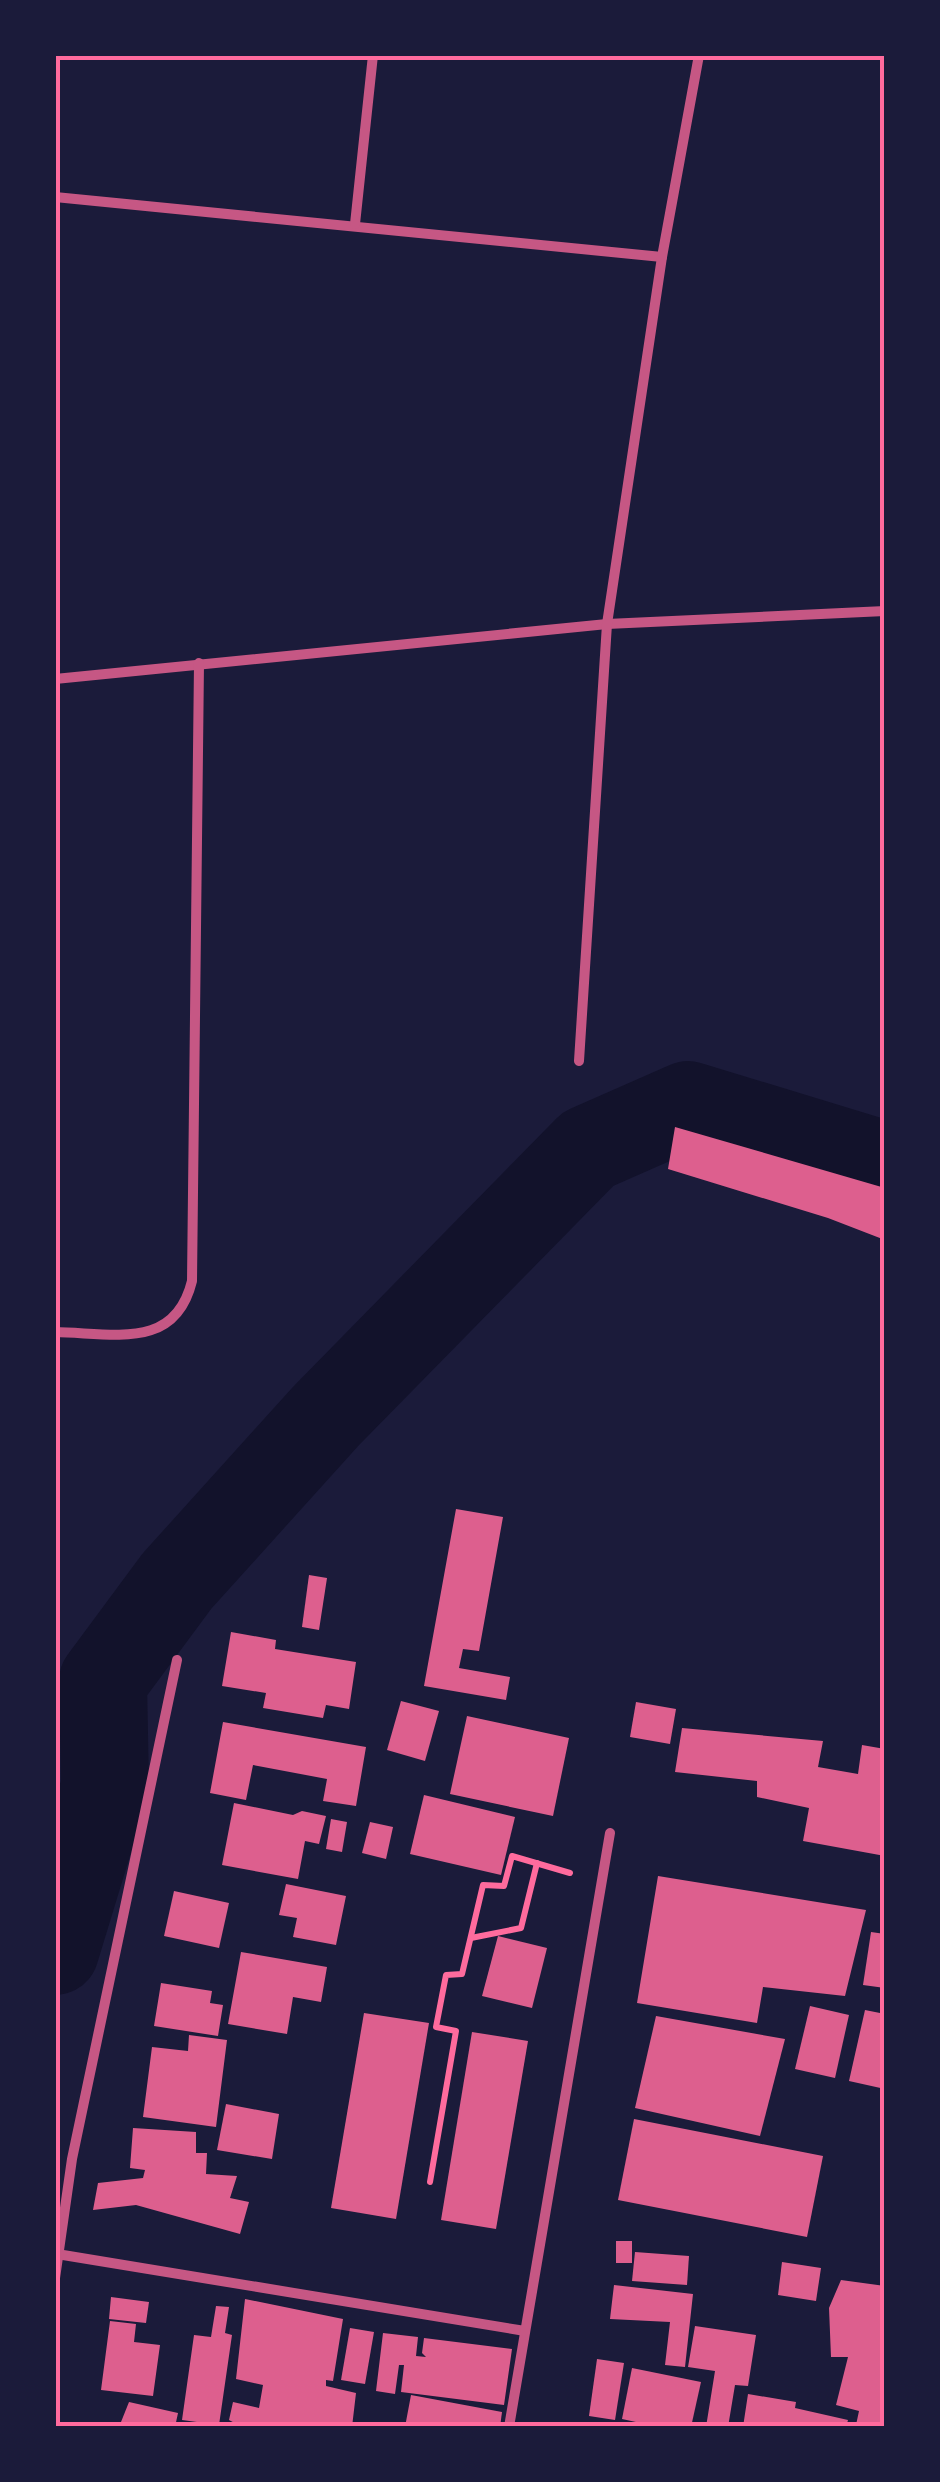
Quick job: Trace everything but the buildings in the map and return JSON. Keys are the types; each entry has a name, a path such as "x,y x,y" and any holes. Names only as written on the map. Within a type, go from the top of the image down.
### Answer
{"street":[{"path":"355,224 373,55"},
{"path":"578,1061 607,624 662,257 699,55"},
{"path":"55,197 662,257"},
{"path":"55,679 607,624 885,611"},
{"path":"55,1332 131,1333 159,1329 176,1319 192,1281 199,663"},
{"path":"55,2278 72,2159 177,1660"},
{"path":"510,2427 610,1833"},
{"path":"57,2254 525,2332"}],"path":[{"path":"430,2182 456,2031 436,2027 446,1974 462,1974 483,1885 504,1886 512,1856 570,1873"},
{"path":"471,1938 521,1928 537,1863"}],"waterway":[{"path":"55,1951 105,1787 103,1681 177,1581 326,1416 588,1149 688,1105 885,1165"}]}
